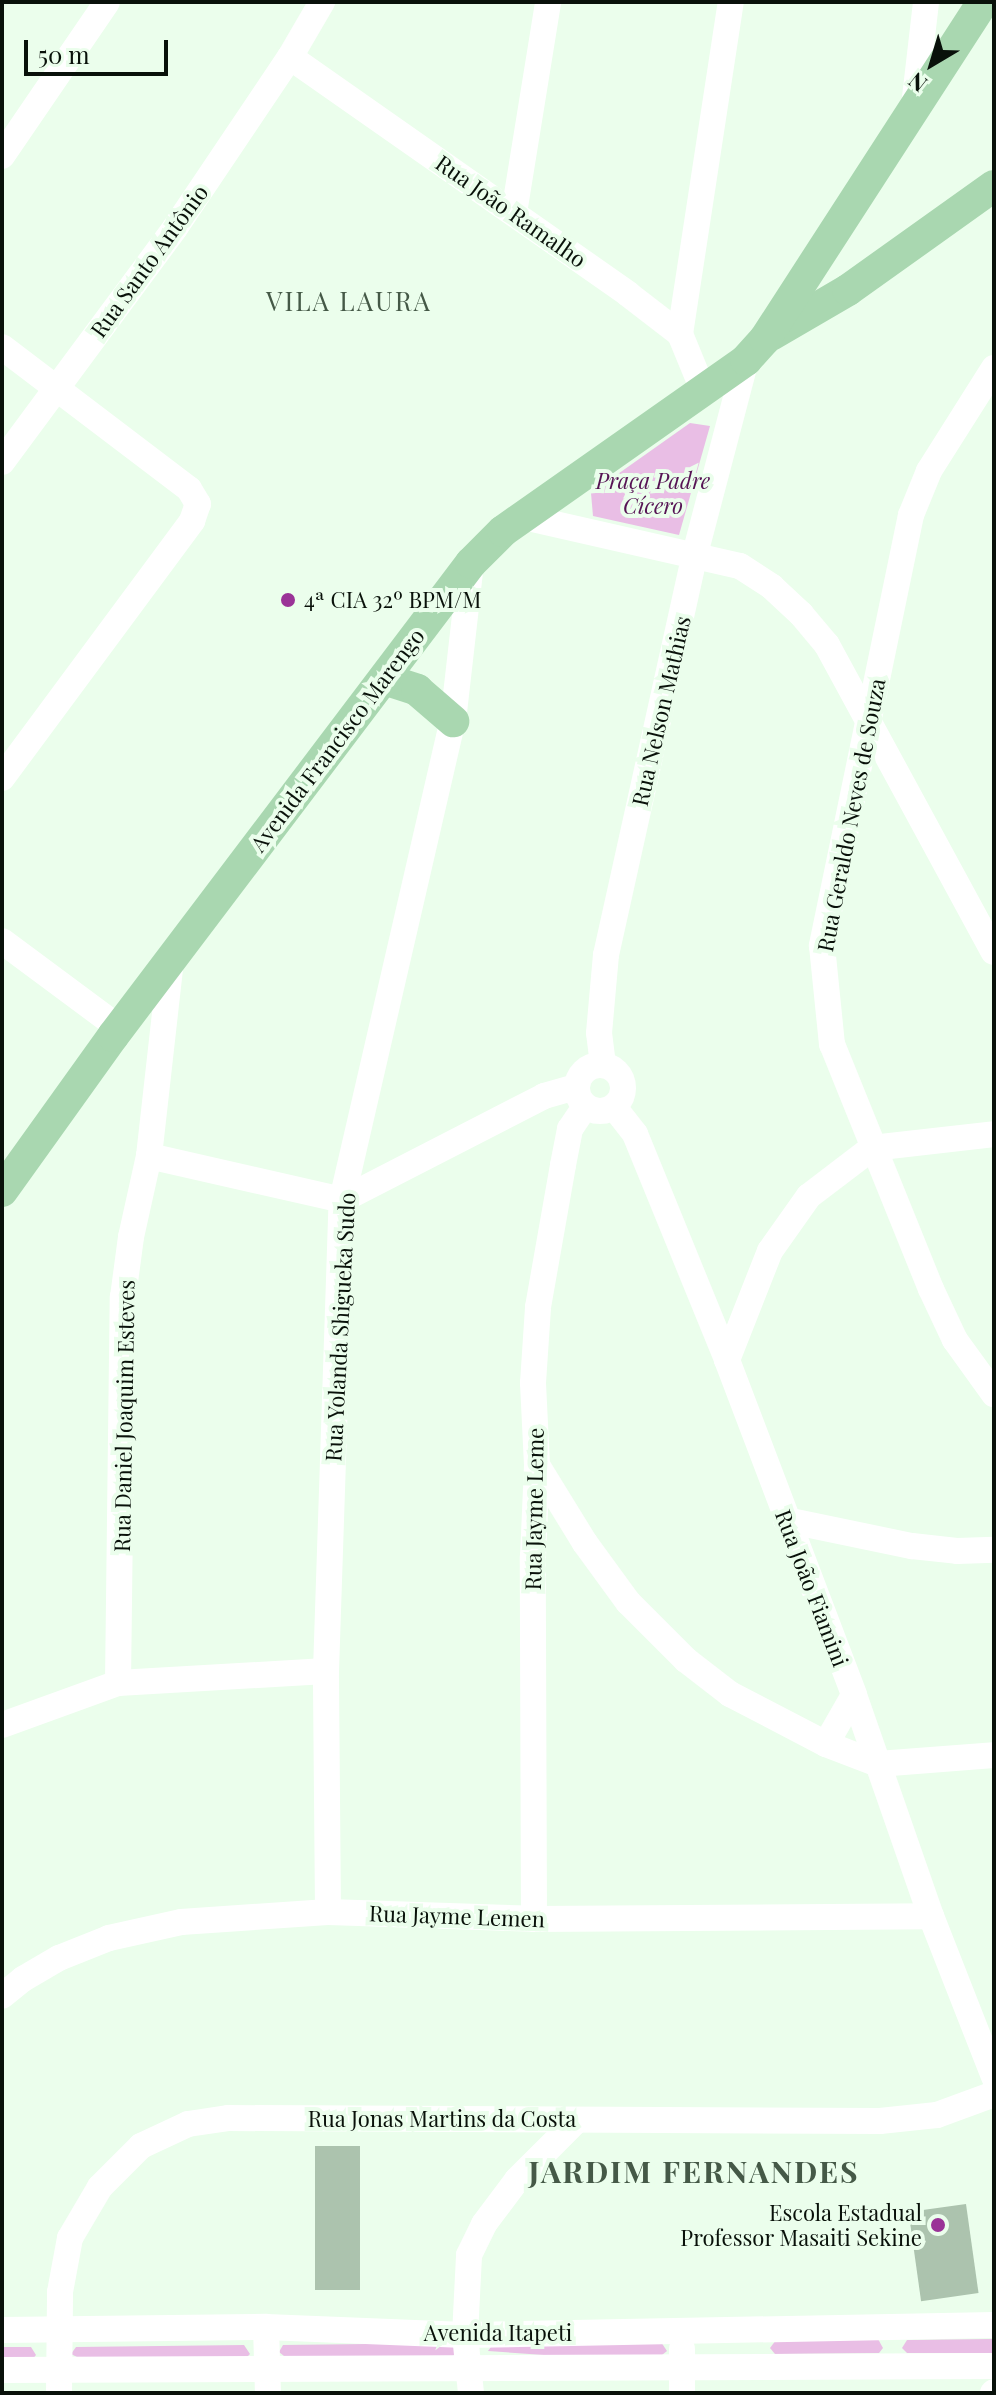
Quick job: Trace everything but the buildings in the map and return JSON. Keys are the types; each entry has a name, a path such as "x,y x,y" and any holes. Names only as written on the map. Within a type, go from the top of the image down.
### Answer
{"main road":[{"name":"Avenida Francisco Marengo","path":"2,1191 119,1028 471,563 503,531 703,390 755,349 983,2"},
{"path":"755,349 848,290 994,186"},
{"path":"384,679 417,690 453,721"}],"street":[{"path":"2,156 84,42 107,2"},
{"name":"Rua Santo Antônio","path":"2,462 175,228 290,57 322,2"},
{"path":"514,213 548,2"},
{"path":"703,390 680,334 731,2"},
{"path":"914,106 926,2"},
{"name":"Rua João Ramalho","path":"290,57 514,213 680,334"},
{"path":"2,347 189,489 198,504 192,521 2,778"},
{"name":"Rua Nelson Mathias","path":"603,1065 599,1033 606,955 695,554 755,349"},
{"name":"Rua Geraldo Neves de Souza","path":"994,368 929,471 911,515 822,946 832,1044 872,1148 955,1340 994,1394"},
{"path":"524,517 740,566 772,587 801,614 827,645 994,952"},
{"name":"Rua Yolanda Shigueka Sudo","path":"328,1912 326,1671 342,1200 453,721 471,563"},
{"path":"2,941 119,1028"},
{"name":"Rua Daniel Joaquim Esteves","path":"118,1683 123,1297 149,1156 171,959"},
{"path":"149,1156 342,1200 544,1096 581,1097 600,1112 614,1107 622,1094 621,1079 603,1065 588,1068 581,1097"},
{"name":"Rua Jayme Leme","path":"534,1919 533,1557 537,1465 533,1383 538,1307 570,1129 581,1097"},
{"name":"Rua João Fiamini","path":"614,1107 635,1134 727,1360 854,1695 931,1916 994,2077"},
{"path":"727,1360 770,1251 809,1196 872,1148 994,1134"},
{"path":"537,1465 585,1543 628,1602 686,1660 730,1694 826,1744 878,1764 994,1755"},
{"path":"786,1520 912,1546 957,1551 994,1550"},
{"path":"2,1725 118,1683 326,1671"},
{"path":"826,1744 854,1695"},
{"name":"Rua Jayme Lemen","path":"2,1996 23,1979 59,1958 109,1938 181,1922 328,1912 534,1919 931,1916"},
{"name":"Rua Jonas Martins da Costa","path":"59,2381 60,2292 70,2238 100,2187 141,2146 188,2124 228,2118 880,2121 937,2115 994,2094"},
{"path":"471,2393 465,2335 469,2255 484,2224 517,2180 577,2120"},
{"name":"Avenida Itapeti","path":"2,2330 266,2327 465,2335 994,2325"},
{"path":"266,2327 268,2381"},
{"path":"681,2330 682,2393"},
{"name":"Avenida Itapeti","path":"2,2370 59,2381 268,2381 470,2367 994,2366"}],"green space":[{"name":"Praça Padre Cícero","path":"690,423 710,426 679,535 593,516 591,493"},
{"path":"878,2339 883,2348 879,2353 775,2354 770,2348 776,2340"},
{"path":"994,2339 994,2353 907,2353 902,2348 907,2340"},
{"path":"661,2342 667,2351 662,2355 558,2356 488,2351 493,2344"},
{"path":"452,2343 457,2352 453,2356 284,2356 279,2352 283,2345"},
{"path":"244,2345 250,2354 245,2359 77,2357 71,2354 76,2347"},
{"path":"2,2347 31,2347 36,2355 32,2360 2,2360"}],"place":[{"name":"4ª CIA 32º BPM/M","path":"288,600"},
{"name":"Escola Estadual Professor Masaiti Sekine","path":"938,2225"}],"district":[{"name":"VILA LAURA","path":"349,301"},
{"name":"JARDIM FERNANDES","path":"694,2171"}]}
